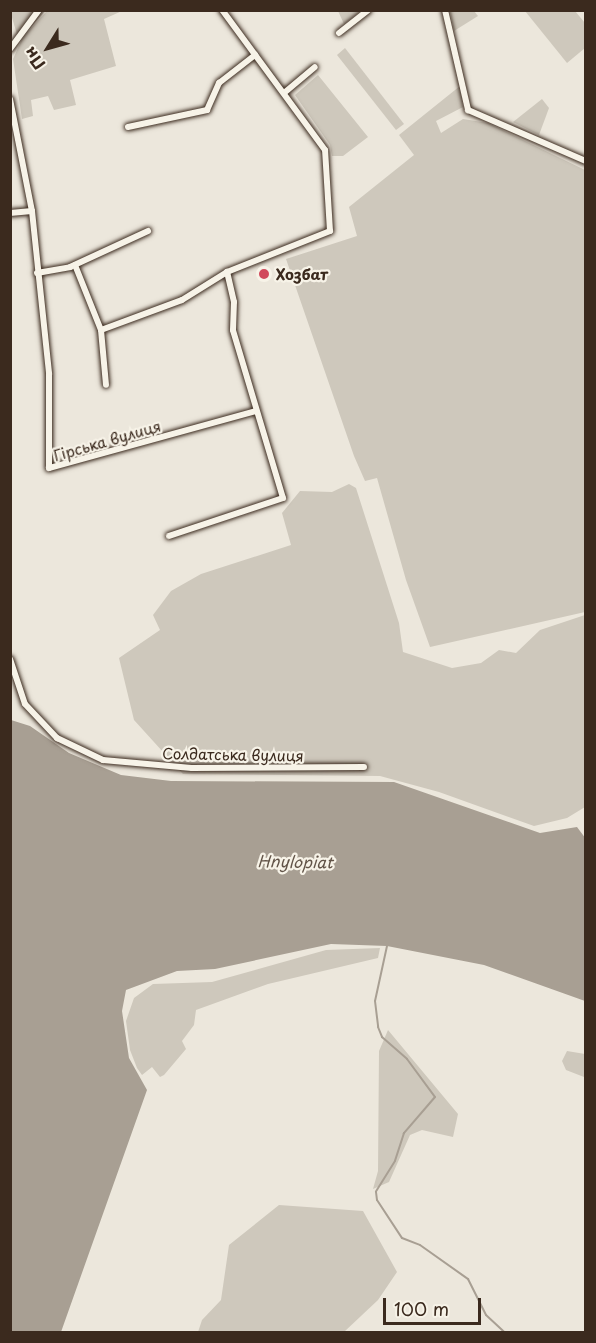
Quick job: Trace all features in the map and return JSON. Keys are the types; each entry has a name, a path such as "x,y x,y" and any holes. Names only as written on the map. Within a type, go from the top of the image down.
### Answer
{"street":[{"path":"10,50 39,10"},
{"path":"101,330 182,300 227,272 330,231 325,150 222,10"},
{"path":"339,33 368,10"},
{"path":"445,10 468,110 585,161"},
{"path":"128,128 207,110 219,82 255,55"},
{"path":"284,93 315,68"},
{"name":"Гірська вулиця","path":"10,99 32,211 49,374 49,468 256,411"},
{"path":"10,213 32,211"},
{"path":"38,273 75,265 148,231"},
{"path":"75,265 101,330 106,385"},
{"path":"169,536 283,498 233,330 234,302 227,272"},
{"name":"Солдатська вулиця","path":"10,659 25,704 57,738 103,760 192,768 364,767"}],"shaded area":[{"path":"10,11 45,11 19,41"},
{"path":"47,11 122,11 104,19 116,66 70,80 76,105 54,110 48,96 31,100 33,116 22,119 13,59 23,37"},
{"path":"338,11 361,11 344,24"},
{"path":"450,11 474,11 478,16 454,31"},
{"path":"525,11 575,11 585,23 585,48 567,63"},
{"path":"345,48 404,124 396,130 337,55"},
{"path":"318,75 368,137 343,156 332,156 330,145 295,95"},
{"path":"460,86 463,107 436,121 441,133 463,119 488,123 585,170 585,612 430,647 406,580 377,478 365,481 354,456 286,259 357,236 349,207 414,155 399,135"},
{"path":"542,99 549,108 539,135 513,122"},
{"path":"349,484 356,488 399,623 403,652 452,668 481,663 499,650 516,653 540,630 585,615 585,807 567,818 534,826 439,792 380,776 183,774 134,720 119,658 160,630 153,615 171,591 201,574 291,545 282,513 300,491 332,492"},
{"path":"380,948 378,958 268,984 196,1010 194,1025 182,1041 186,1049 164,1075 160,1077 152,1067 142,1075 137,1068 130,1050 126,1021 134,998 153,984 212,982 326,950"},
{"path":"388,1030 458,1114 453,1137 422,1130 410,1135 389,1182 373,1189 378,1171 379,1051"},
{"path":"567,1051 585,1054 585,1082 584,1077 566,1070 562,1061"},
{"path":"279,1205 363,1211 397,1272 378,1300 344,1332 198,1332 202,1320 221,1300 229,1245"}],"water":[{"name":"Hnylopiat","path":"11,720 30,726 69,753 121,775 171,781 394,782 540,833 577,827 586,839 585,1001 484,965 387,946 331,944 215,969 177,971 126,990 122,1011 129,1058 147,1090 61,1332 11,1332"}],"waterway":[{"path":"387,946 375,1001 378,1027 382,1037 407,1059 435,1097 404,1133 395,1161 376,1192 377,1200 402,1238 420,1245 468,1279 486,1315 504,1332"}],"place":[{"name":"Хозбат","path":"264,274"}]}
